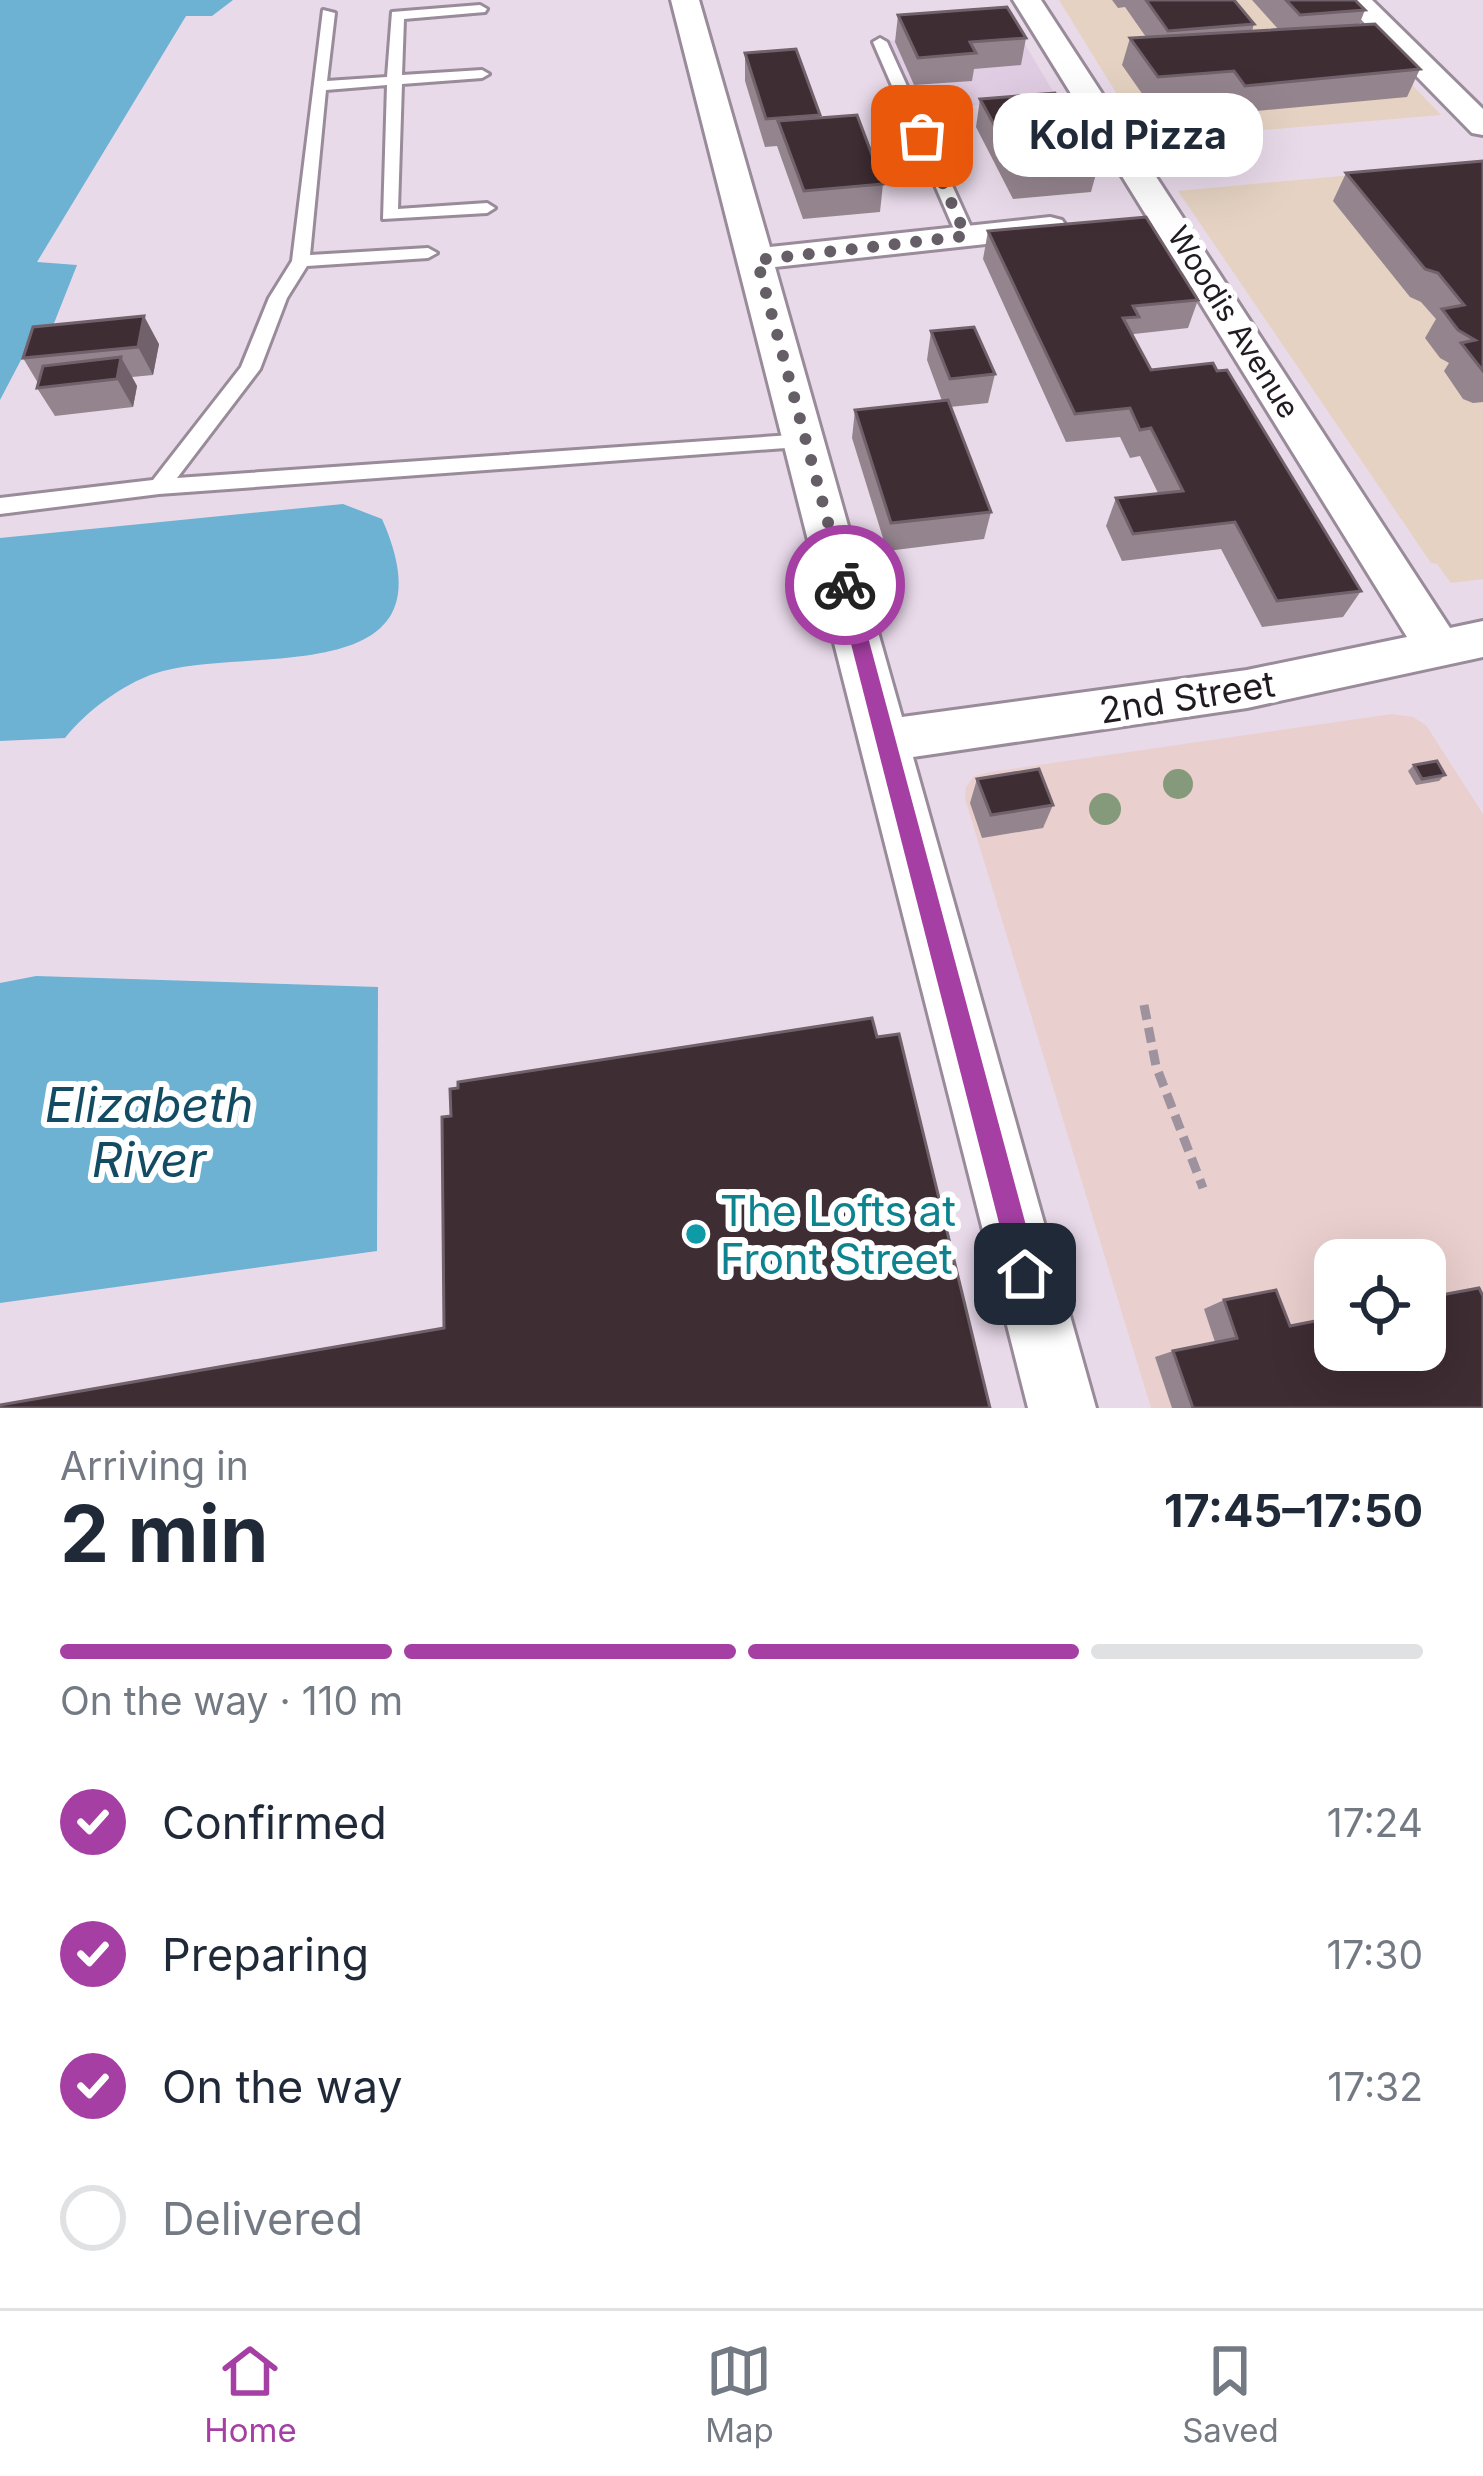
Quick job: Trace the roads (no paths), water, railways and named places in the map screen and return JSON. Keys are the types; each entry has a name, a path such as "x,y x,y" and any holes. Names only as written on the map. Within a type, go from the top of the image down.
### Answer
{"street":[{"path":"685,0 887,740 995,1167 1062,1408"},
{"name":"Woodis Avenue","path":"1027,0 1151,216 1460,643"},
{"path":"1356,0 1483,126"},
{"path":"757,260 1074,225"},
{"name":"2nd Street","path":"887,740 1246,689 1460,643"}],"lane":[{"path":"480,9 397,15 389,215 487,208"},
{"path":"159,487 250,369 278,298 301,261 328,13"},
{"path":"880,41 966,236"},
{"path":"319,86 482,74"},
{"path":"301,261 428,253"},
{"path":"0,506 159,487 806,441"}],"water":[{"path":"0,0 233,0 212,16 186,16 37,262 77,265 47,341 22,358 0,400"},
{"path":"343,504 382,519 398,573 393,611 371,635 337,649 295,657 163,671 109,697 65,738 0,741 0,538"},
{"name":"Elizabeth River","path":"36,976 378,987 377,1251 0,1303 0,983"}],"place":[{"name":"Kold Pizza","path":"922,136"},
{"name":"The Lofts at Front Street","path":"696,1234"}]}
